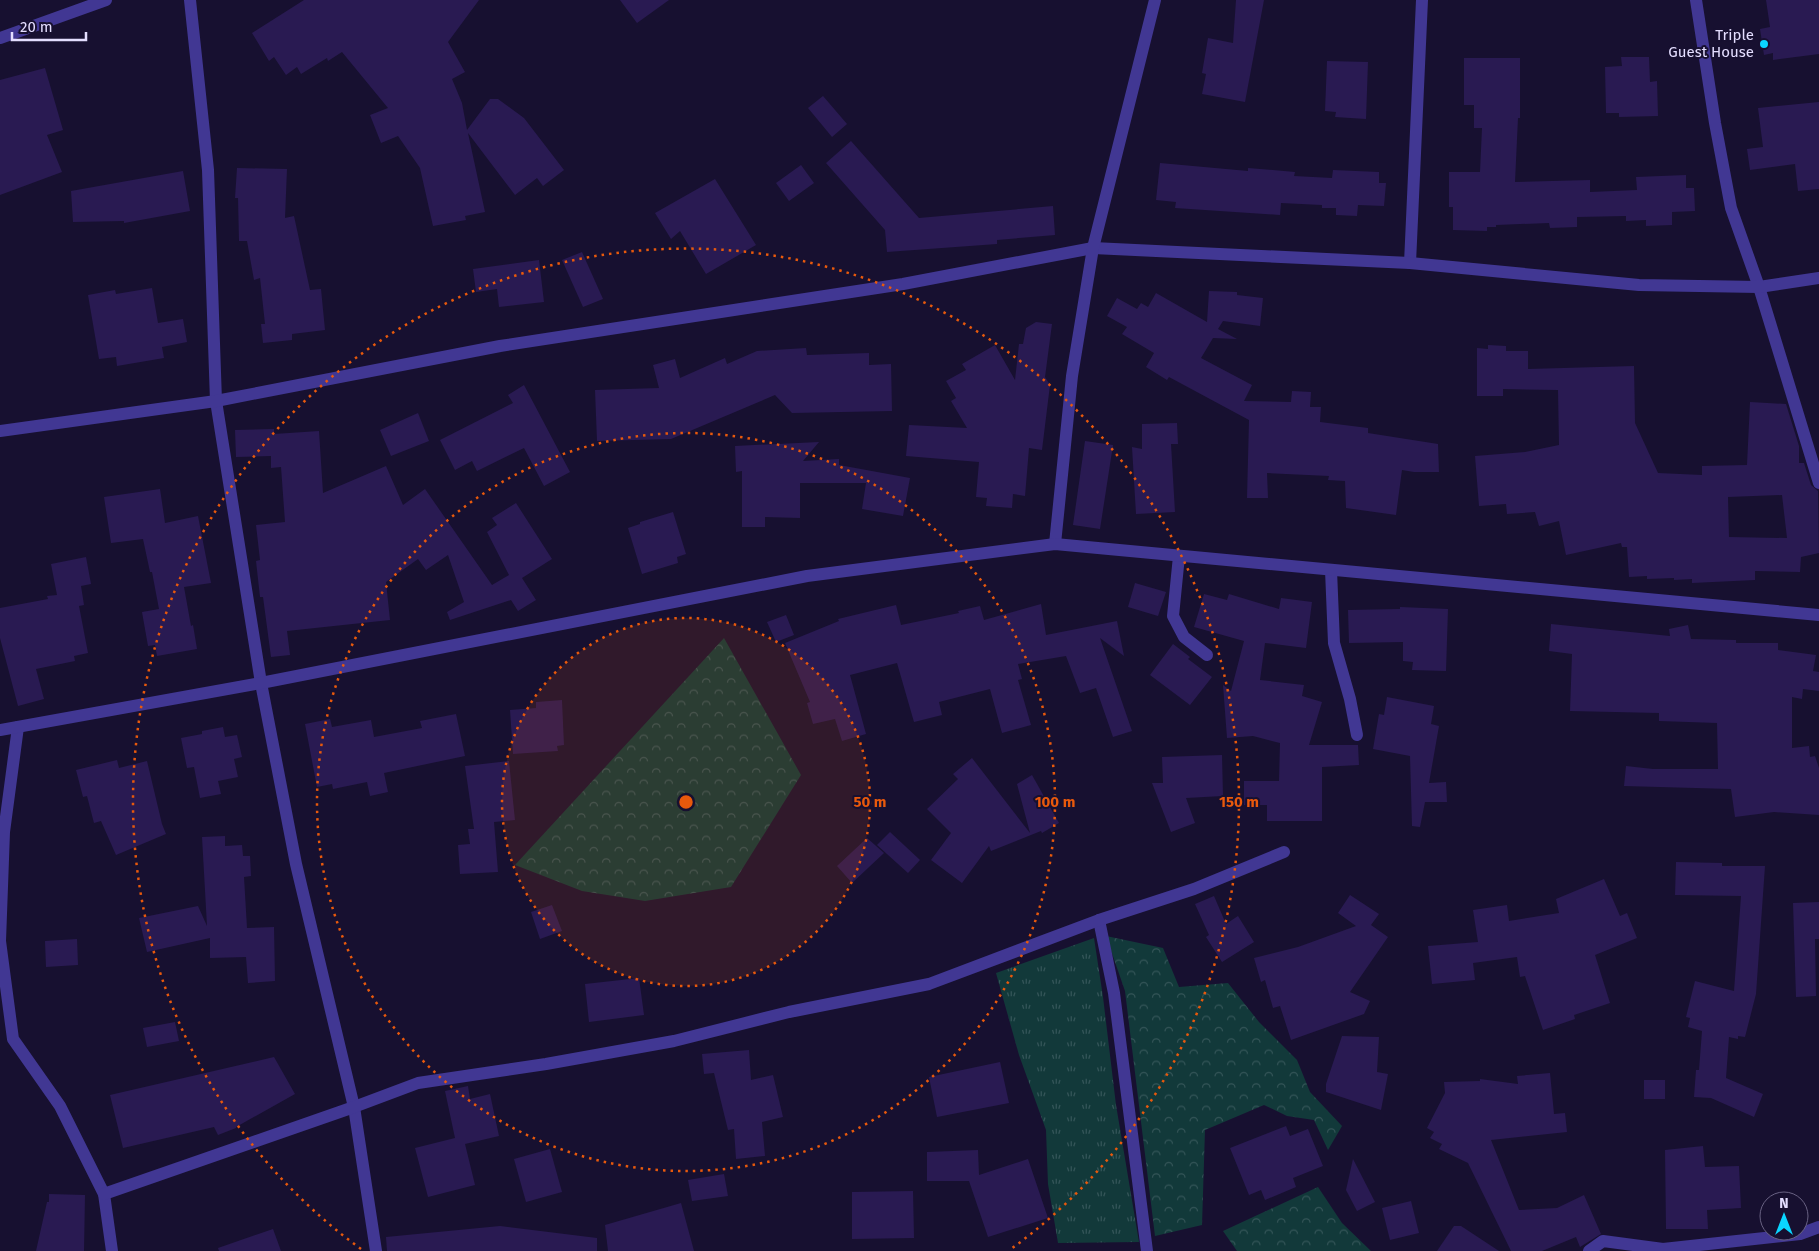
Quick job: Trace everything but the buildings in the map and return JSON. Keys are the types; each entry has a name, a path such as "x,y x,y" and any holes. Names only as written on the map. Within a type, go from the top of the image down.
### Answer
{"street":[{"path":"0,38 106,0"},
{"path":"190,0 208,170 216,401 261,683 296,864 354,1107 376,1251"},
{"path":"1056,544 1072,376 1093,248 1154,0"},
{"path":"1410,263 1422,0"},
{"path":"1696,0 1715,123 1731,208 1759,287 1819,483"},
{"path":"0,431 216,401 500,346 903,284 1093,248 1410,263 1639,285 1759,287 1819,278"},
{"path":"0,730 261,683 807,576 1056,544 1819,615"},
{"path":"1178,556 1173,616 1184,637 1207,655"},
{"path":"1331,570 1334,643 1350,699 1357,735"},
{"path":"18,727 4,832 0,941 13,1040 60,1106 104,1194 112,1251"},
{"path":"104,1194 418,1083 546,1064 674,1041 789,1012 929,984 1098,920 1194,889 1284,852"},
{"path":"1098,920 1114,993 1147,1251"},
{"path":"1589,1251 1603,1241 1663,1249 1800,1234 1819,1227"}],"green space":[{"path":"724,638 801,775 731,887 645,901 582,891 515,865"},
{"path":"1106,936 1163,948 1179,987 1228,983 1259,1022 1297,1060 1310,1092 1342,1126 1328,1150 1314,1120 1287,1116 1264,1105 1205,1130 1202,1225 1155,1236 1125,991"},
{"path":"1094,938 1116,1105 1139,1242 1058,1243 1048,1184 1046,1130 1019,1055 996,973"},
{"path":"1318,1187 1342,1223 1371,1251 1237,1251 1223,1231"}],"place":[{"name":"Triple Guest House","path":"1764,44"}]}
